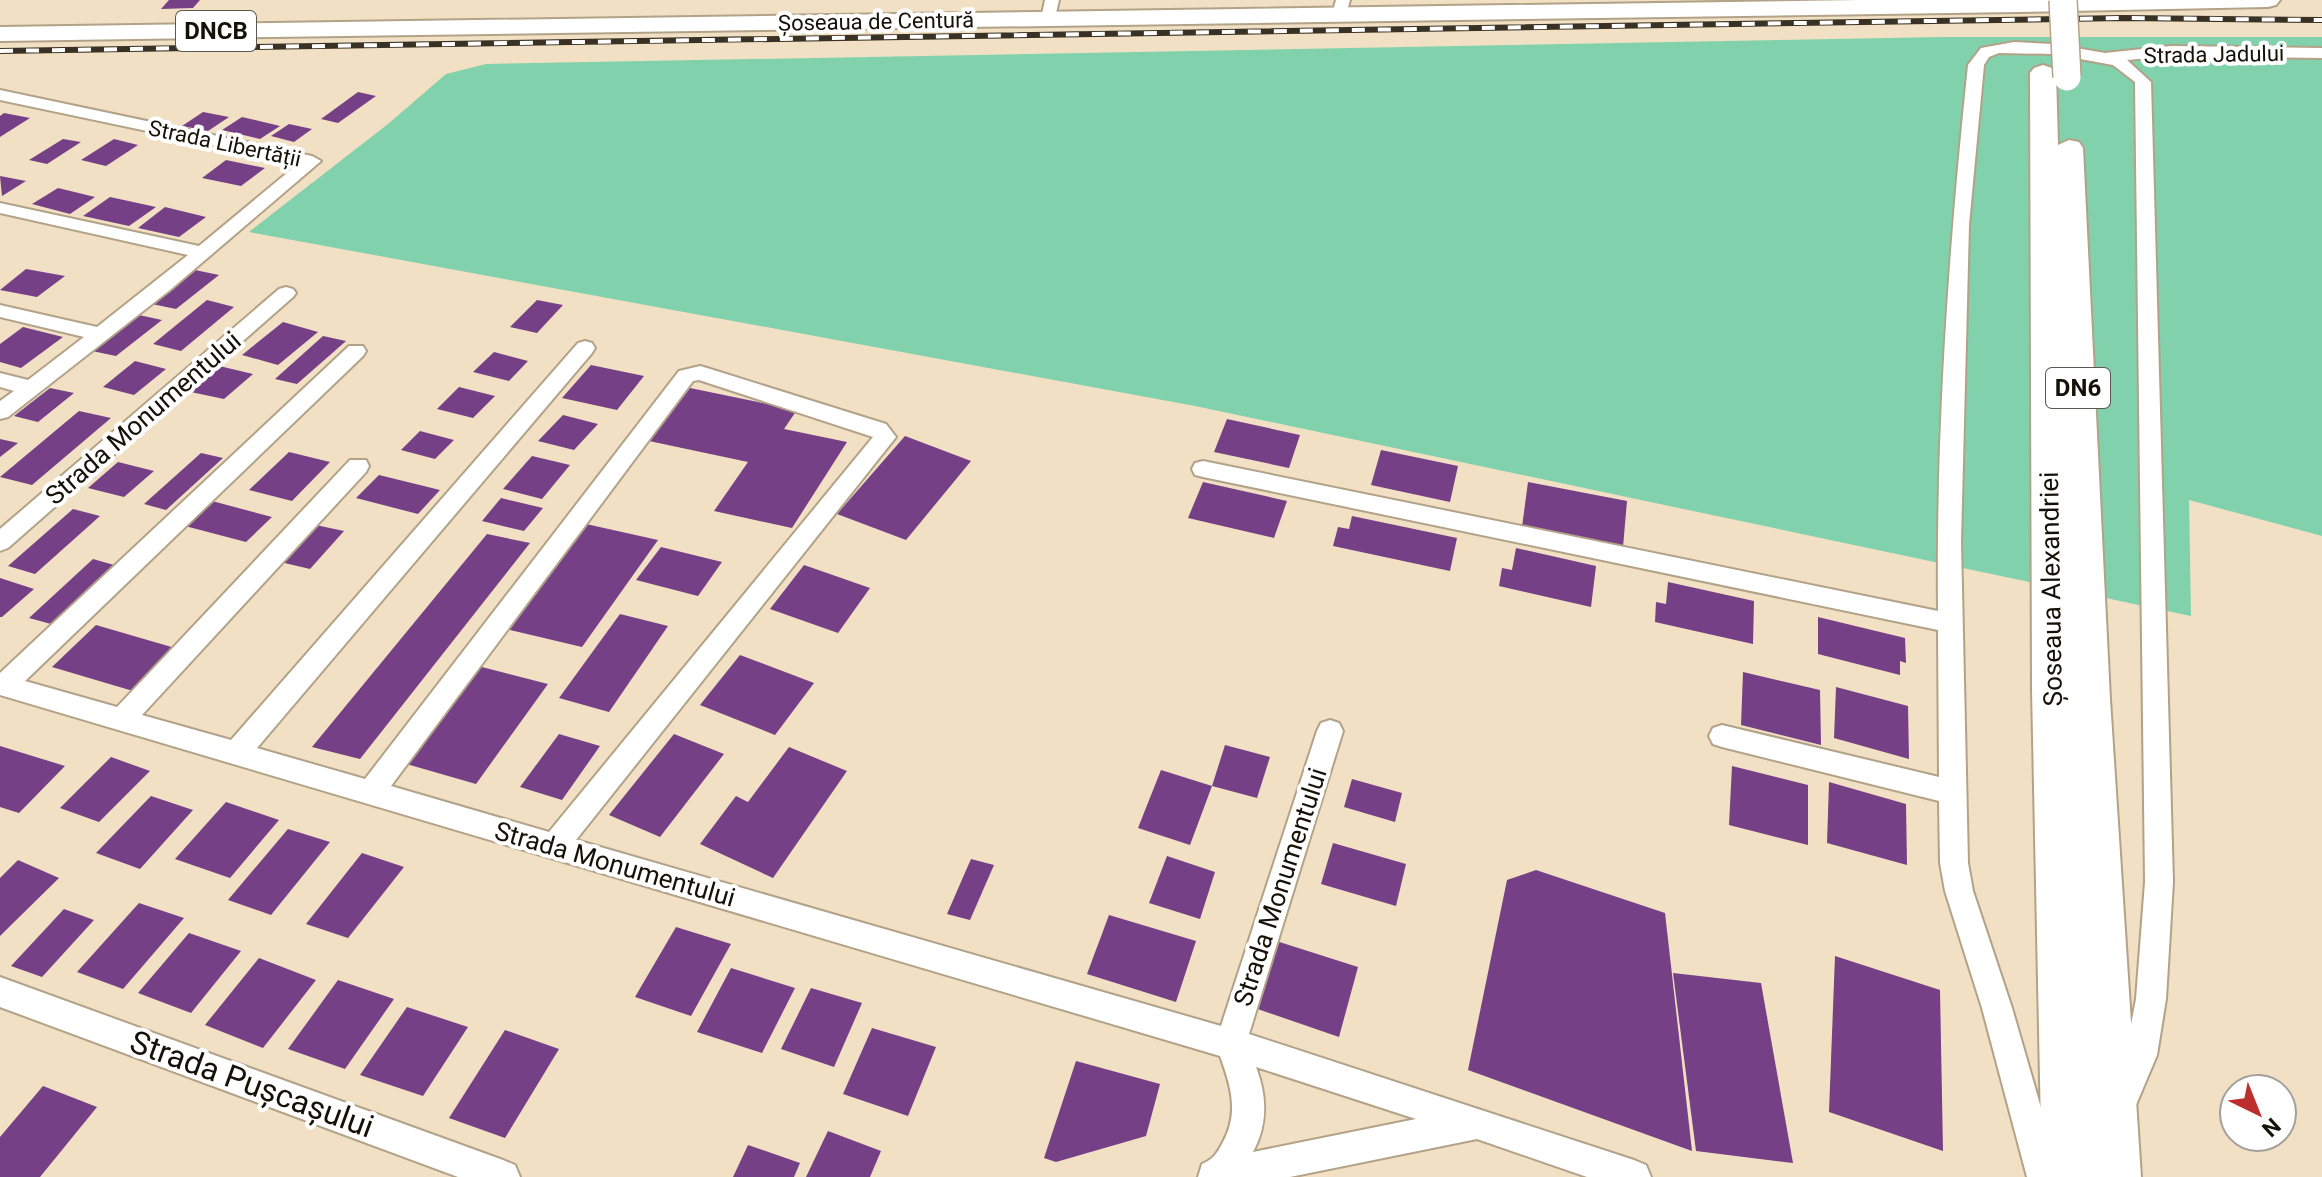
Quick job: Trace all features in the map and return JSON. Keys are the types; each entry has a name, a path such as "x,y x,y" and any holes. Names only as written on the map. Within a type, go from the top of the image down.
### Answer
{"main road":[{"name":"Șoseaua de Centură","path":"1897,6 1937,0"},
{"name":"Șoseaua Alexandriei","path":"2041,0 2055,75 2113,1122"},
{"name":"Șoseaua Alexandriei","path":"2063,0 2055,75 2052,689 2068,1177"},
{"name":"Șoseaua de Centură","path":"2204,0 2211,1"},
{"name":"Șoseaua de Centură","path":"0,34 1050,9 1897,6 2268,0"},
{"name":"DN6","path":"2113,1122 2115,1177"}],"street":[{"path":"2044,1177 1997,1008 1959,891 1954,863 1949,542 1960,225 1976,65 1985,52 2001,48 2084,53 2106,58 2137,74 2143,82 2159,852 2151,999 2141,1055 2113,1122"},
{"name":"Strada Jadului","path":"2106,58 2171,51 2322,53"},
{"name":"Strada Libertății","path":"0,95 312,161 203,253 0,412"},
{"path":"0,208 203,253"},
{"name":"Strada Monumentului","path":"0,542 286,293"},
{"path":"0,311 100,334"},
{"path":"237,752 585,348"},
{"path":"2,685 356,351"},
{"path":"371,792 686,376 700,373 878,429 885,437 554,846"},
{"path":"0,380 31,388"},
{"path":"122,719 358,466"},
{"path":"1203,469 1950,623"},
{"name":"Strada Monumentului","path":"2,685 1231,1044 1634,1177"},
{"name":"Strada Monumentului","path":"1231,1044 1330,731"},
{"path":"1722,736 1952,792"},
{"name":"Strada Pușcașului","path":"0,992 503,1177"},
{"path":"1215,1175 1248,1129 1248,1089 1231,1044"},
{"path":"1215,1175 1478,1123"}],"green space":[{"path":"1942,37 2322,37 2322,536 2189,500 2191,616 1195,406 249,232 388,124 446,74 486,64"}],"building":[{"path":"169,0 200,0 193,8 161,9"},
{"path":"358,92 376,96 338,123 321,119"},
{"path":"203,112 229,117 208,131 182,126"},
{"path":"4,113 30,118 0,137 0,116"},
{"path":"242,117 280,126 260,139 222,130"},
{"path":"289,124 312,129 294,142 271,136"},
{"path":"63,139 81,142 47,164 29,160"},
{"path":"114,139 138,145 106,166 81,160"},
{"path":"226,160 265,168 241,186 202,178"},
{"path":"0,176 26,181 2,196"},
{"path":"58,188 95,197 70,214 32,204"},
{"path":"110,197 156,207 129,226 83,216"},
{"path":"165,207 206,217 179,237 138,228"},
{"path":"26,269 65,276 37,297 0,290"},
{"path":"195,270 219,275 176,309 152,304"},
{"path":"207,300 234,307 181,351 153,344"},
{"path":"537,300 563,305 537,333 510,327"},
{"path":"139,315 162,320 116,356 92,351"},
{"path":"283,322 318,332 278,365 242,355"},
{"path":"23,327 63,337 21,368 0,362 0,344"},
{"path":"323,336 346,341 297,384 275,379"},
{"path":"494,352 528,361 509,381 473,372"},
{"path":"135,361 166,369 134,395 103,387"},
{"path":"215,365 253,374 224,399 186,391"},
{"path":"591,365 644,376 617,410 562,398"},
{"path":"459,387 495,396 473,418 437,409"},
{"path":"50,388 74,393 38,422 14,416"},
{"path":"690,388 797,410 784,429 847,442 792,528 714,511 748,462 649,441"},
{"path":"79,411 111,418 32,485 0,477"},
{"path":"563,415 598,424 574,450 538,441"},
{"path":"1227,419 1300,435 1289,468 1214,452"},
{"path":"420,431 454,440 435,459 401,450"},
{"path":"905,436 971,461 906,540 837,514"},
{"path":"0,439 18,443 0,457"},
{"path":"1381,450 1458,466 1450,502 1371,485"},
{"path":"289,452 330,462 292,501 249,490"},
{"path":"201,453 223,458 166,510 144,504"},
{"path":"532,456 570,465 542,499 503,489"},
{"path":"118,462 154,471 124,497 88,488"},
{"path":"379,475 440,490 418,514 356,498"},
{"path":"1203,482 1287,501 1274,538 1188,518"},
{"path":"1528,482 1627,501 1623,547 1522,527"},
{"path":"501,498 543,508 524,531 482,521"},
{"path":"212,501 272,517 246,542 185,526"},
{"path":"73,509 100,516 35,574 8,566"},
{"path":"1352,516 1457,538 1450,571 1333,546 1338,527 1349,529"},
{"path":"311,524 344,531 310,569 276,561"},
{"path":"586,524 658,540 582,647 506,629"},
{"path":"487,534 530,543 360,759 312,747"},
{"path":"661,547 722,562 698,596 636,580"},
{"path":"1516,548 1596,566 1591,607 1499,586 1502,568 1512,570"},
{"path":"93,559 114,565 51,624 29,618"},
{"path":"804,565 870,588 838,633 770,609"},
{"path":"0,578 34,589 2,617 0,617"},
{"path":"1668,582 1754,601 1753,644 1655,622 1656,602 1666,604"},
{"path":"620,614 668,626 609,712 559,698"},
{"path":"1818,617 1905,638 1906,663 1900,661 1900,675 1818,654"},
{"path":"96,625 175,648 133,691 52,667"},
{"path":"740,655 814,683 775,735 700,705"},
{"path":"478,666 548,684 476,784 403,763"},
{"path":"1743,672 1820,690 1821,745 1741,725"},
{"path":"1836,687 1908,706 1909,759 1834,738"},
{"path":"559,734 600,746 562,800 520,787"},
{"path":"674,734 724,754 660,837 609,815"},
{"path":"1225,745 1270,757 1257,798 1212,786"},
{"path":"0,746 65,766 19,813 0,807"},
{"path":"789,747 847,771 773,878 700,844 736,796 748,802"},
{"path":"111,757 150,771 99,822 60,808"},
{"path":"1732,766 1808,785 1808,845 1729,825"},
{"path":"1161,770 1212,786 1190,845 1138,828"},
{"path":"1352,779 1402,793 1395,822 1344,807"},
{"path":"1829,782 1906,804 1907,865 1827,843"},
{"path":"151,796 193,810 140,869 96,853"},
{"path":"226,802 279,820 230,878 175,859"},
{"path":"288,829 330,842 271,915 228,900"},
{"path":"1333,843 1406,864 1396,906 1321,884"},
{"path":"362,853 404,867 348,938 306,924"},
{"path":"1167,856 1215,872 1200,919 1149,903"},
{"path":"971,859 994,865 970,920 947,914"},
{"path":"18,860 59,878 0,936 0,878"},
{"path":"1536,870 1665,913 1692,1151 1468,1070 1507,880"},
{"path":"139,903 184,918 123,989 77,972"},
{"path":"64,909 94,920 42,977 11,966"},
{"path":"1109,915 1196,941 1176,1002 1087,974"},
{"path":"676,927 731,944 691,1016 635,997"},
{"path":"189,933 241,951 191,1013 138,993"},
{"path":"1270,939 1358,967 1339,1037 1249,1006"},
{"path":"1835,956 1940,990 1943,1151 1829,1112"},
{"path":"259,958 316,980 263,1048 205,1025"},
{"path":"731,968 795,988 762,1053 697,1032"},
{"path":"1673,973 1761,983 1793,1163 1696,1151"},
{"path":"338,980 394,999 345,1069 288,1049"},
{"path":"811,988 862,1003 834,1067 781,1049"},
{"path":"407,1007 468,1027 423,1096 360,1075"},
{"path":"872,1028 936,1047 908,1116 843,1094"},
{"path":"505,1030 559,1049 505,1138 449,1118"},
{"path":"1076,1061 1160,1084 1146,1136 1056,1162 1044,1158"},
{"path":"43,1086 97,1107 40,1177 0,1177 0,1137"},
{"path":"828,1131 881,1151 870,1177 806,1177"},
{"path":"748,1145 800,1163 794,1177 733,1177"}],"railway":[{"path":"0,51 2123,18 2322,20"}]}
